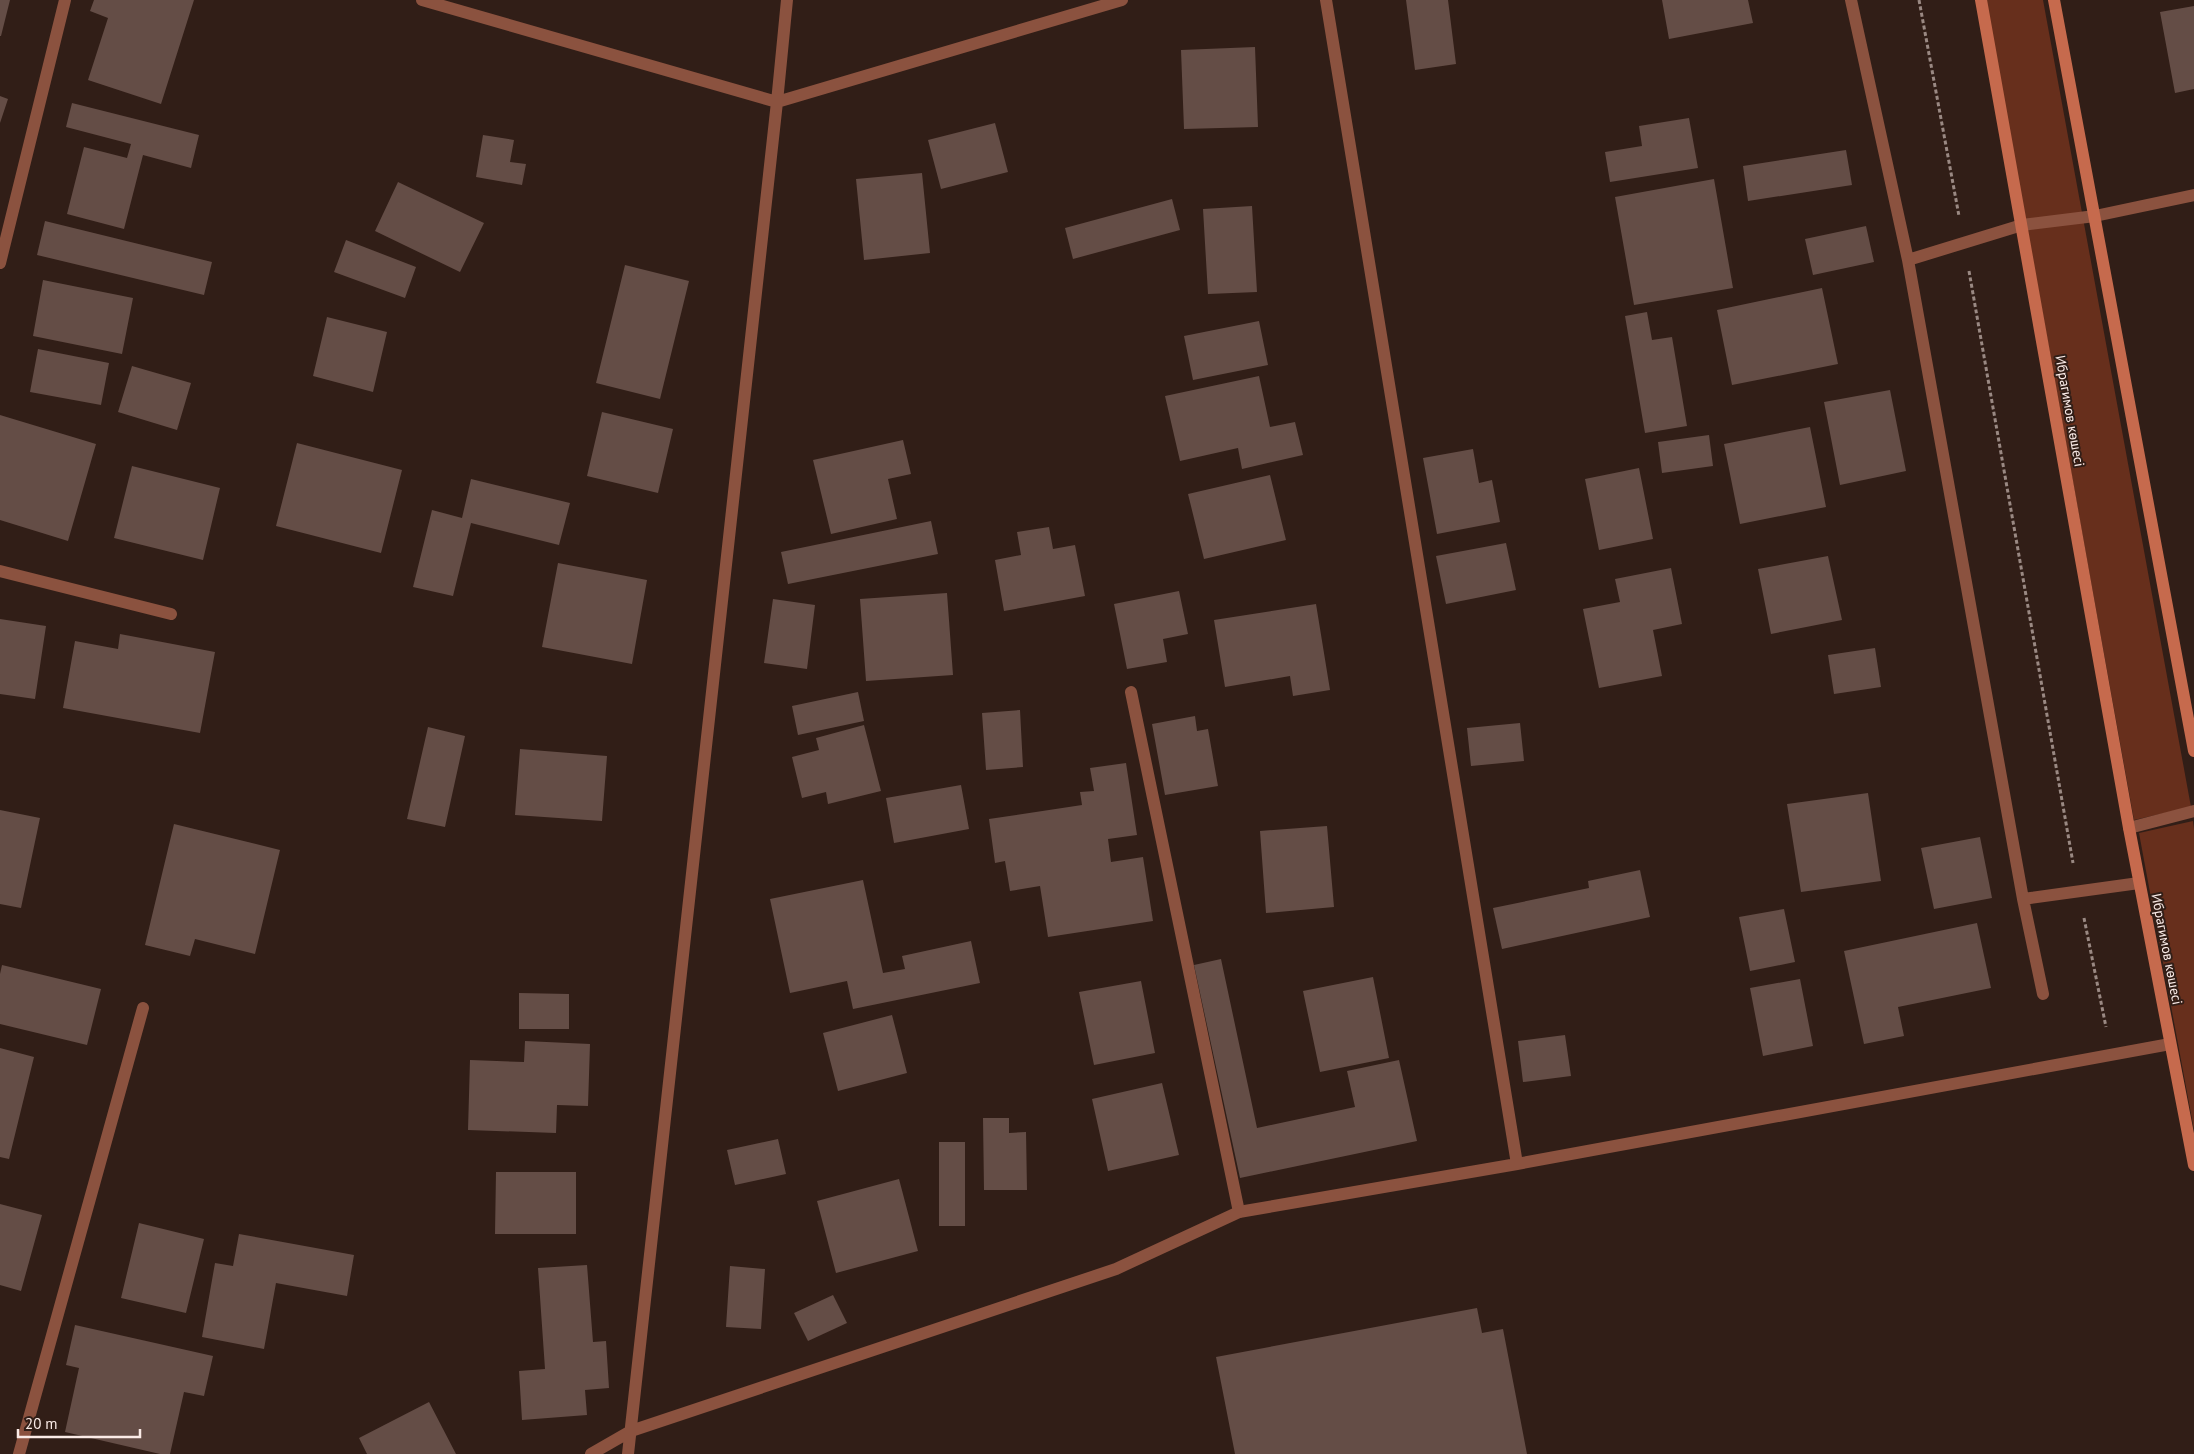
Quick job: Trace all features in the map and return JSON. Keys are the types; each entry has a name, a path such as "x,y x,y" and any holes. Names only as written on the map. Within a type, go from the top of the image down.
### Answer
{"street":[{"path":"0,263 65,0"},
{"path":"422,0 777,102 1122,0"},
{"path":"628,1454 787,0"},
{"path":"1326,0 1517,1164"},
{"path":"1851,0 1908,260 2023,899 2044,994"},
{"name":"Ибрагимов көшесі","path":"1981,0 2139,883 2194,1165"},
{"path":"2054,0 2194,751"},
{"path":"1908,260 2022,225 2095,216 2194,194"},
{"path":"0,571 171,614"},
{"path":"1131,692 1239,1212"},
{"path":"2129,828 2194,811"},
{"path":"2023,899 2139,883"},
{"path":"19,1454 143,1008"},
{"path":"591,1454 631,1431 1116,1269 1239,1212 1517,1164 2170,1044"}],"path":[{"path":"1919,0 1964,242 2078,891 2112,1055"}],"shaded area":[{"path":"1986,0 2043,0 2191,807 2134,820"},
{"path":"2193,821 2194,829 2194,1130 2139,833"}],"building":[{"path":"0,0 10,0 1,36 0,36"},
{"path":"94,0 194,0 161,104 88,80 108,18 90,11"},
{"path":"1406,0 1448,0 1456,64 1415,70"},
{"path":"1662,0 1748,0 1753,23 1669,39"},
{"path":"2194,6 2194,89 2175,93 2160,12"},
{"path":"1255,47 1258,127 1184,129 1181,50"},
{"path":"0,96 8,99 0,123"},
{"path":"72,103 199,135 191,168 143,155 124,229 67,214 84,147 127,158 131,144 66,127"},
{"path":"1689,118 1698,168 1610,182 1605,152 1642,146 1639,126"},
{"path":"995,123 1008,172 941,189 928,140"},
{"path":"483,135 514,140 510,162 526,164 522,185 476,177"},
{"path":"1846,150 1852,185 1748,201 1743,166"},
{"path":"922,173 930,253 864,260 856,179"},
{"path":"1714,179 1733,288 1634,305 1615,197"},
{"path":"398,182 484,223 460,272 375,231"},
{"path":"1172,199 1180,230 1073,259 1065,228"},
{"path":"1252,206 1257,292 1208,294 1203,209"},
{"path":"45,221 212,262 204,295 37,255"},
{"path":"1866,226 1874,262 1813,275 1805,239"},
{"path":"346,240 416,267 405,298 334,272"},
{"path":"625,265 689,281 660,399 596,383"},
{"path":"43,280 133,298 122,354 33,336"},
{"path":"1822,288 1838,364 1732,385 1717,310"},
{"path":"1647,312 1652,340 1672,337 1687,426 1645,433 1625,316"},
{"path":"327,317 387,332 373,392 313,376"},
{"path":"1259,321 1268,365 1193,380 1184,336"},
{"path":"38,349 109,363 101,405 30,392"},
{"path":"132,366 191,383 177,430 118,412"},
{"path":"1259,376 1270,427 1295,422 1303,455 1242,469 1238,448 1180,461 1165,396"},
{"path":"1890,390 1906,471 1840,485 1824,402"},
{"path":"602,412 673,429 658,493 587,476"},
{"path":"0,415 96,444 68,541 0,520"},
{"path":"1810,427 1826,507 1740,524 1724,444"},
{"path":"1709,435 1713,466 1662,473 1658,442"},
{"path":"903,440 911,474 888,479 897,519 831,534 813,460"},
{"path":"297,443 402,470 381,553 276,526"},
{"path":"1473,449 1479,483 1492,480 1500,522 1437,534 1423,458"},
{"path":"132,466 220,488 203,560 114,538"},
{"path":"1639,468 1653,539 1599,550 1585,479"},
{"path":"1270,475 1286,540 1204,559 1188,494"},
{"path":"471,479 570,503 559,545 471,523 453,596 413,587 432,510 462,518"},
{"path":"931,521 938,554 788,584 781,552"},
{"path":"1049,527 1053,549 1075,545 1085,596 1004,611 995,560 1021,555 1017,532"},
{"path":"1506,543 1516,590 1446,604 1436,556"},
{"path":"1828,556 1842,620 1771,634 1758,569"},
{"path":"558,563 647,580 632,664 542,647"},
{"path":"1671,568 1682,624 1653,630 1662,676 1599,688 1583,609 1620,602 1615,579"},
{"path":"1179,591 1188,634 1163,639 1167,662 1127,669 1114,604"},
{"path":"947,593 953,675 866,681 860,599"},
{"path":"773,599 815,605 807,669 764,663"},
{"path":"1316,604 1330,690 1293,696 1290,676 1225,687 1214,620"},
{"path":"0,619 46,626 35,699 0,694"},
{"path":"120,634 215,652 200,733 63,708 75,641 118,649"},
{"path":"1875,648 1881,687 1834,694 1828,655"},
{"path":"858,692 864,721 798,735 792,706"},
{"path":"1020,710 1023,767 986,770 982,713"},
{"path":"1195,716 1197,731 1208,729 1218,786 1165,795 1152,724"},
{"path":"1520,723 1524,761 1471,766 1467,728"},
{"path":"864,725 881,791 828,804 826,792 802,798 792,757 819,750 816,738"},
{"path":"428,727 465,736 445,827 407,819"},
{"path":"520,749 607,756 602,821 515,815"},
{"path":"1126,763 1137,835 1108,839 1111,862 1143,857 1153,921 1048,937 1040,886 1010,891 1005,861 995,863 989,819 1082,805 1080,792 1094,791 1090,768"},
{"path":"961,785 969,829 894,843 886,798"},
{"path":"1868,793 1881,881 1801,892 1787,804"},
{"path":"0,810 40,818 21,908 0,904"},
{"path":"174,824 280,850 255,954 195,939 190,956 145,945"},
{"path":"1327,826 1334,907 1266,913 1260,831"},
{"path":"1980,837 1992,898 1934,909 1921,848"},
{"path":"1640,870 1650,917 1502,949 1493,908 1589,888 1588,881"},
{"path":"863,880 883,973 905,969 902,956 971,941 980,983 853,1009 847,981 790,993 770,899"},
{"path":"1784,909 1795,962 1750,971 1739,917"},
{"path":"1977,923 1991,988 1898,1007 1904,1036 1864,1044 1844,951"},
{"path":"1221,959 1257,1128 1355,1107 1347,1071 1399,1060 1417,1141 1240,1178 1194,965"},
{"path":"2,965 101,989 87,1045 0,1024 0,974"},
{"path":"1373,977 1389,1058 1320,1072 1303,991"},
{"path":"1800,979 1813,1046 1763,1056 1750,988"},
{"path":"1141,981 1155,1053 1094,1065 1079,992"},
{"path":"519,993 569,994 569,1029 519,1029"},
{"path":"892,1015 907,1073 838,1091 823,1033"},
{"path":"1565,1035 1571,1076 1523,1082 1518,1041"},
{"path":"525,1041 590,1044 588,1106 557,1105 556,1133 468,1130 470,1060 524,1062"},
{"path":"0,1048 34,1057 9,1159 0,1157"},
{"path":"1162,1083 1179,1155 1108,1171 1092,1099"},
{"path":"983,1118 1009,1118 1009,1133 1026,1132 1027,1190 984,1190"},
{"path":"778,1139 786,1174 735,1185 727,1150"},
{"path":"939,1142 965,1142 965,1226 939,1226"},
{"path":"496,1172 576,1172 576,1234 495,1234"},
{"path":"899,1179 918,1251 836,1273 817,1201"},
{"path":"0,1204 42,1215 21,1291 0,1285"},
{"path":"139,1223 204,1239 186,1313 121,1298"},
{"path":"239,1234 354,1255 347,1296 276,1283 264,1349 202,1337 215,1263 233,1266"},
{"path":"587,1265 593,1342 606,1341 609,1388 585,1390 587,1415 522,1420 519,1371 545,1369 538,1268"},
{"path":"730,1266 765,1269 761,1329 726,1327"},
{"path":"833,1295 847,1323 808,1341 794,1313"},
{"path":"1477,1308 1482,1333 1503,1329 1527,1454 1235,1454 1216,1357"},
{"path":"75,1325 213,1356 204,1396 184,1392 170,1454 160,1454 65,1432 79,1368 66,1365"},
{"path":"429,1402 456,1454 367,1454 359,1438"}]}
